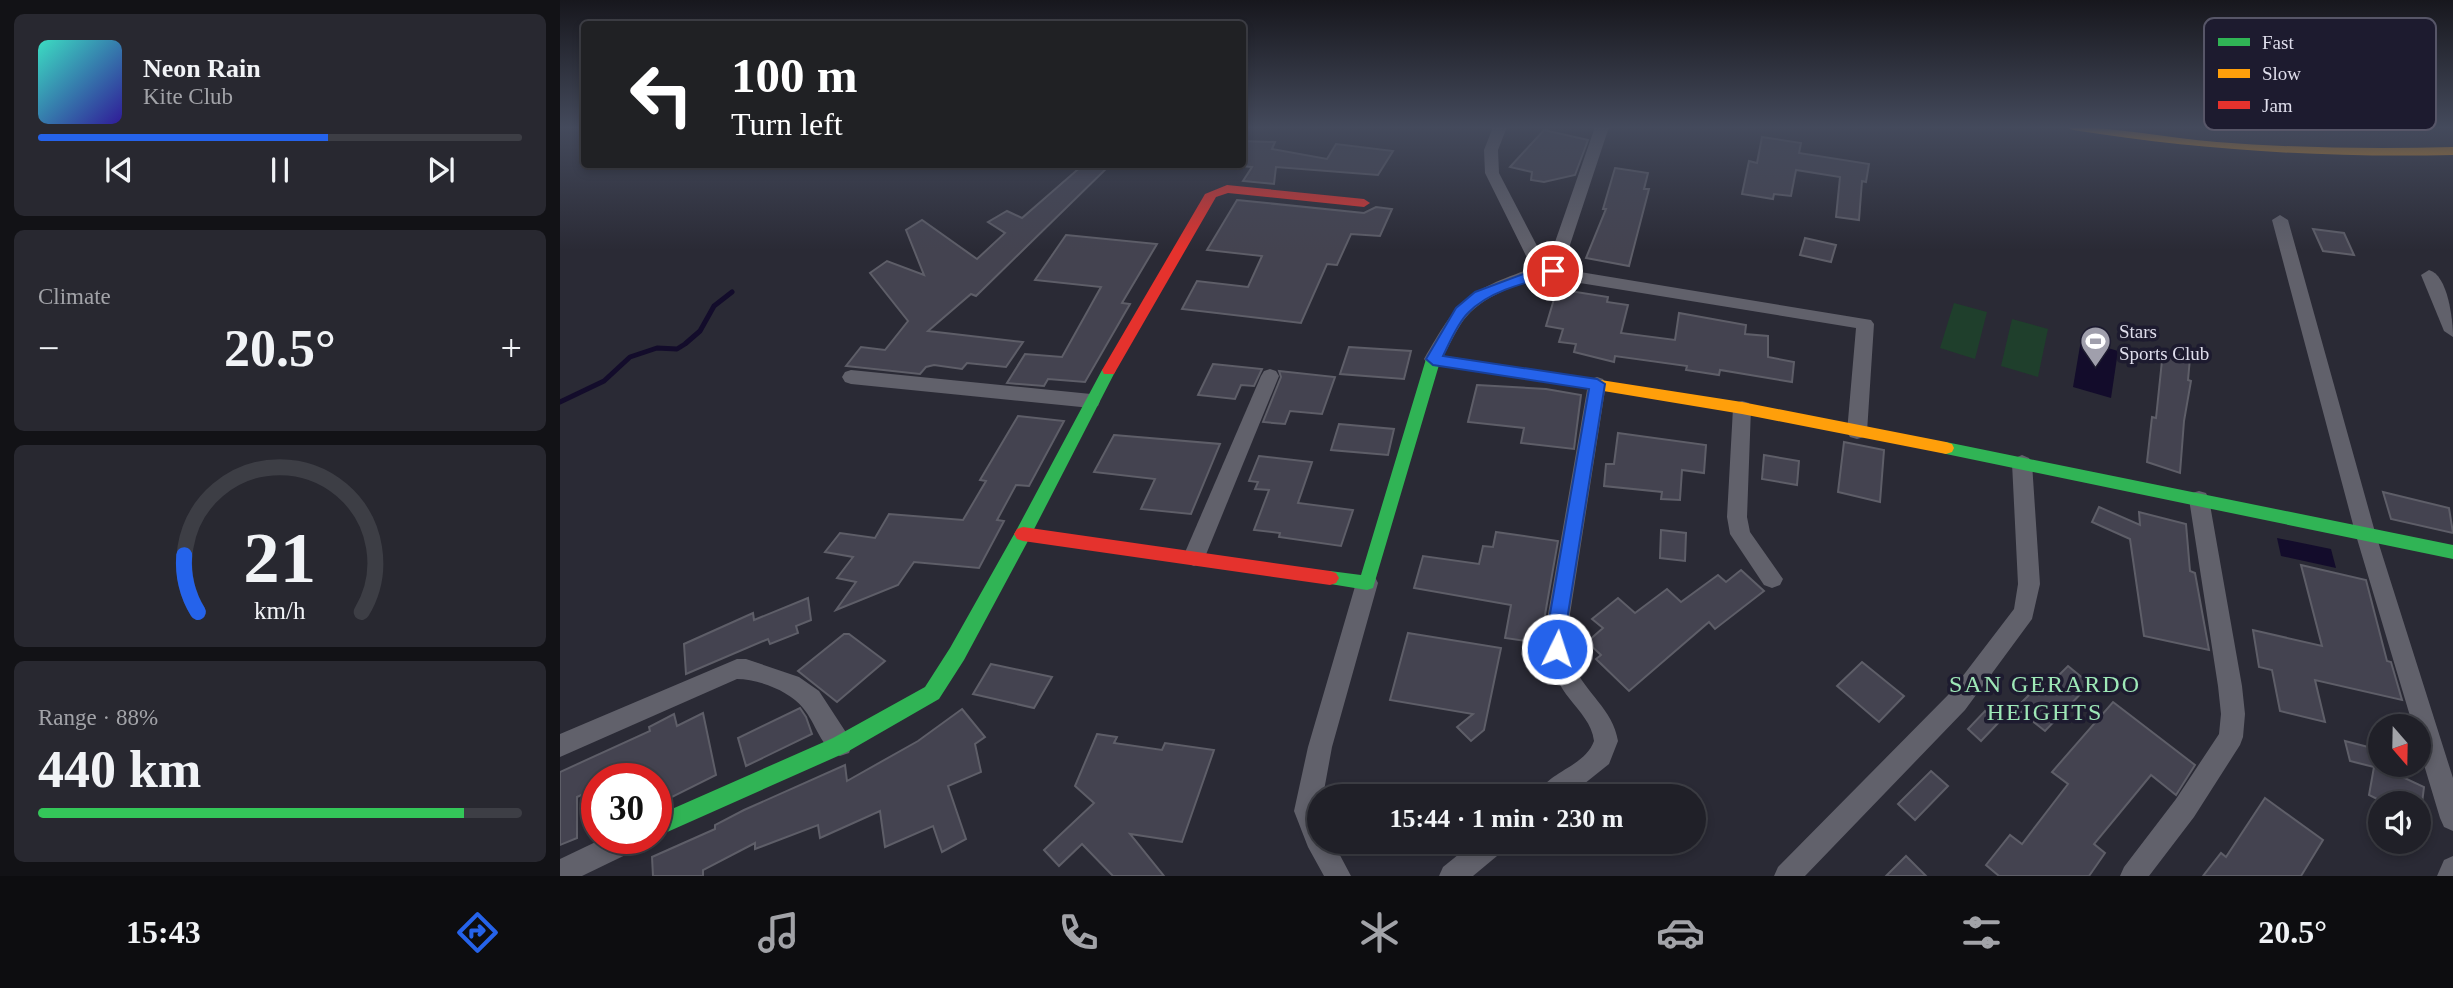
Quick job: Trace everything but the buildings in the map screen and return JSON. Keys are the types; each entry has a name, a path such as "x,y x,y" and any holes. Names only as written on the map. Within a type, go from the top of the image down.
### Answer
{"main road":[{"path":"672,820 840,746 932,693 957,654 1023,534 1091,401 1211,194 1227,190 1364,203"},
{"path":"1023,534 1367,583 1433,359 1742,408 2365,532 2453,552"}],"street":[{"path":"1492,168 1492,173 1547,271"},
{"path":"1547,271 1586,168"},
{"path":"2280,220 2365,532 2453,818"},
{"path":"1433,359 1461,311 1473,301 1494,289 1547,271 1866,324 1857,432"},
{"path":"2429,275 2453,331"},
{"path":"1194,557 1270,376"},
{"path":"851,377 1091,401"},
{"path":"1564,784 1604,752 1606,738 1603,725 1565,674 1557,649 1559,614 1597,384"},
{"path":"1742,408 1737,517 1740,534 1772,579"},
{"path":"1787,876 1957,702 2024,612 2029,584 2022,463"},
{"path":"2133,876 2185,808 2231,737 2233,714 2230,685 2199,499"},
{"path":"1338,876 1317,838 1307,811 1320,747 1367,583"},
{"path":"560,746 716,677 746,668 791,684 811,699 840,746"},
{"path":"560,873 600,854"},
{"path":"1452,876 1479,854"},
{"path":"2450,876 2453,869"}],"green space":[{"path":"1954,303 1987,312 1975,359 1940,348"},
{"path":"2012,319 2048,329 2038,377 2001,366"}],"shaded area":[{"name":"Stars Sports Club","path":"2081,340 2118,351 2111,398 2073,387"},
{"path":"2277,538 2331,549 2336,568 2281,556"}],"waterway":[{"path":"560,402 604,381 630,357 657,348 677,349 685,344 700,331 714,306 732,292"}],"traffic: fast":[{"path":"1330,578 1367,583 1433,359 1530,374"},
{"path":"672,820 840,745 932,693 957,654 1023,534 1109,370"},
{"path":"1946,448 2453,552"}],"traffic: slow":[{"path":"1530,374 1742,408 1946,448"}],"traffic: jam":[{"path":"1109,370 1211,194 1227,189 1364,203"},
{"path":"1023,534 1330,578"}],"place":[{"name":"Stars Sports Club","path":"2096,369"}],"district":[{"name":"SAN GERARDO HEIGHTS","path":"2045,698"}],"route":[{"path":"1553,271 1542,271 1480,296 1461,311 1433,359 1597,384 1559,614 1557,649"}]}
